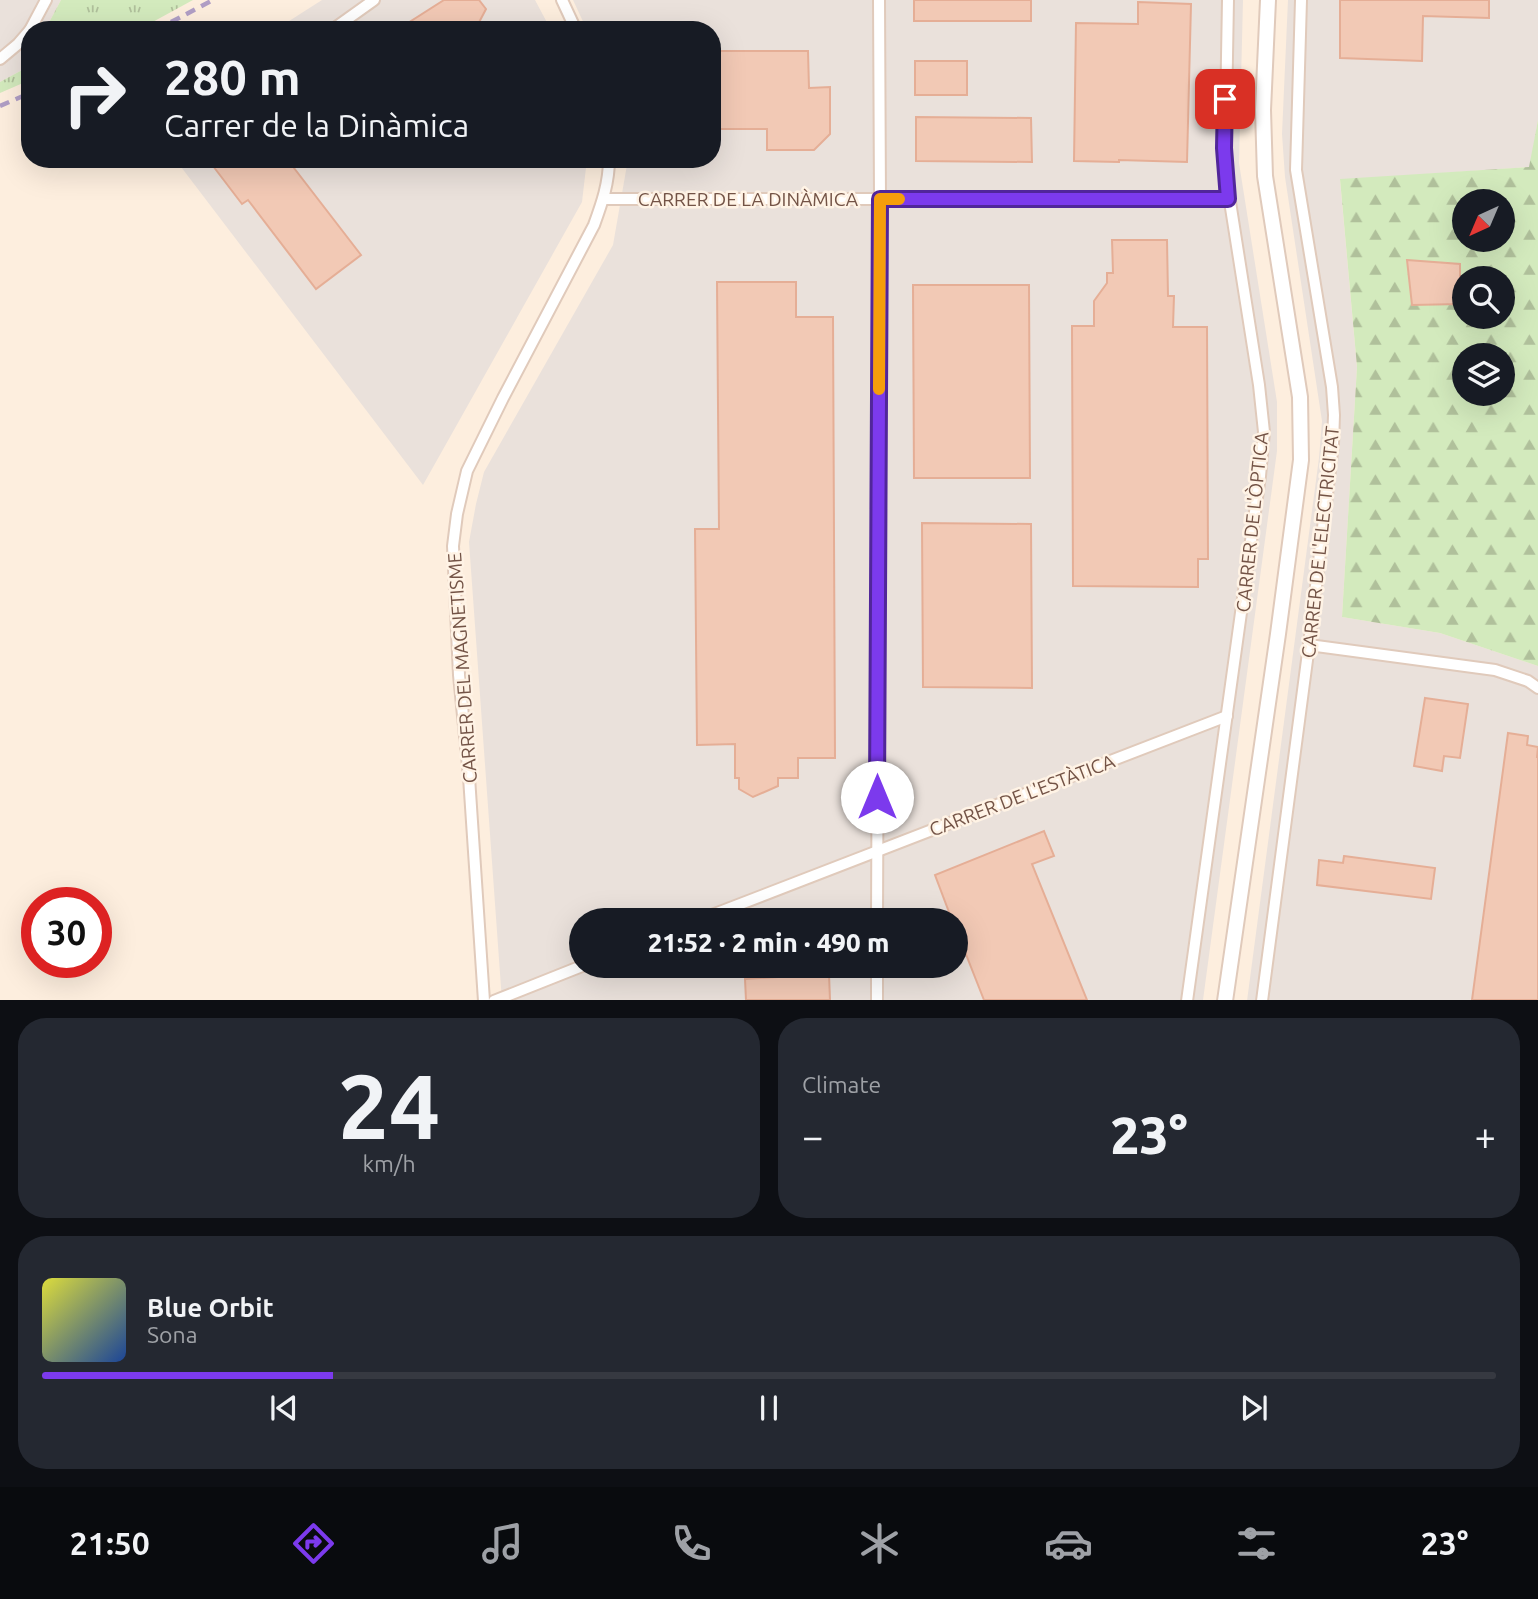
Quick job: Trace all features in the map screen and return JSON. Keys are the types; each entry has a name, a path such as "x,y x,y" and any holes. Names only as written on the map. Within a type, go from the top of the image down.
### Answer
{"street":[{"path":"35,21 46,0"},
{"path":"345,21 374,0"},
{"path":"562,0 572,21"},
{"path":"877,908 879,0"},
{"name":"CARRER DE L'ÒPTICA","path":"1187,1000 1264,432 1259,385 1228,199 1224,148 1228,0"},
{"path":"1225,1000 1301,460 1300,397 1265,176 1263,110 1268,0"},
{"name":"CARRER DE L'ELECTRICITAT","path":"1262,1000 1331,469 1334,415 1332,387 1296,170 1301,0"},
{"path":"0,59 21,40"},
{"name":"CARRER DEL MAGNETISME","path":"484,1000 469,777 459,676 453,546 457,514 467,471 594,225 604,199 609,168"},
{"name":"CARRER DE LA DINÀMICA","path":"604,199 1228,199"},
{"path":"1309,645 1495,670 1528,681 1538,688"},
{"name":"CARRER DE L'ESTÀTICA","path":"730,908 1227,716"},
{"path":"494,1000 569,971"},
{"path":"877,978 877,1000"}],"shaded area":[{"path":"0,0 61,0 50,21 21,21 21,71 0,82"},
{"path":"322,0 535,0 546,21 289,21"},
{"path":"573,0 1243,0 1239,163 1277,402 1277,451 1203,1000 502,1000 469,542 484,472 613,245 626,168 721,168 721,21 583,21"},
{"path":"1288,0 1538,0 1538,120 1530,167 1340,180 1357,367 1342,617 1440,633 1538,666 1538,1000 1247,1000 1322,421 1285,177 1282,134"},
{"path":"182,168 586,168 582,202 423,485"}],"green space":[{"path":"61,0 193,0 154,21 50,21"},
{"path":"21,71 21,84 0,93 0,82"},
{"path":"1538,120 1538,666 1440,633 1342,617 1357,367 1340,179 1529,167"}],"building":[{"path":"444,0 479,0 486,9 480,21 411,21"},
{"path":"914,0 1031,0 1031,21 914,21"},
{"path":"1340,0 1489,0 1489,18 1423,16 1422,61 1340,58"},
{"path":"1138,2 1191,4 1187,162 1074,161 1076,23 1138,24"},
{"path":"721,51 808,51 809,88 830,87 830,134 814,150 767,150 767,129 721,129"},
{"path":"915,61 967,61 967,95 915,95"},
{"path":"916,117 1031,118 1032,162 916,161"},
{"path":"215,168 294,168 361,255 316,289 248,200 242,204"},
{"path":"1112,240 1167,240 1168,296 1174,296 1173,327 1207,327 1208,559 1198,559 1198,587 1073,586 1072,326 1094,326 1094,301 1107,283 1107,273 1113,273"},
{"path":"1407,260 1460,264 1452,266 1452,304 1412,305"},
{"path":"717,282 796,282 796,317 833,317 835,758 798,758 798,778 778,778 778,786 753,797 739,789 739,778 735,778 735,744 697,745 695,529 719,529"},
{"path":"913,285 1029,285 1030,478 914,478"},
{"path":"922,523 1031,524 1032,688 923,687"},
{"path":"1425,698 1468,704 1460,758 1444,756 1442,771 1414,766"},
{"path":"1508,733 1528,736 1527,745 1538,747 1538,1000 1472,1000"},
{"path":"1044,831 1054,856 1032,864 1087,1000 984,1000 968,959 968,908 947,908 935,875"},
{"path":"1344,856 1435,868 1431,899 1317,885 1319,860 1343,863"},
{"path":"829,978 830,1000 746,1000 745,979"}],"railway":[{"path":"173,21 213,0"},
{"path":"0,106 21,97"}],"slow traffic":[{"path":"879,389 880,199 899,199"}],"route":[{"path":"877,797 880,199 1228,199 1224,170 1225,99"}]}
